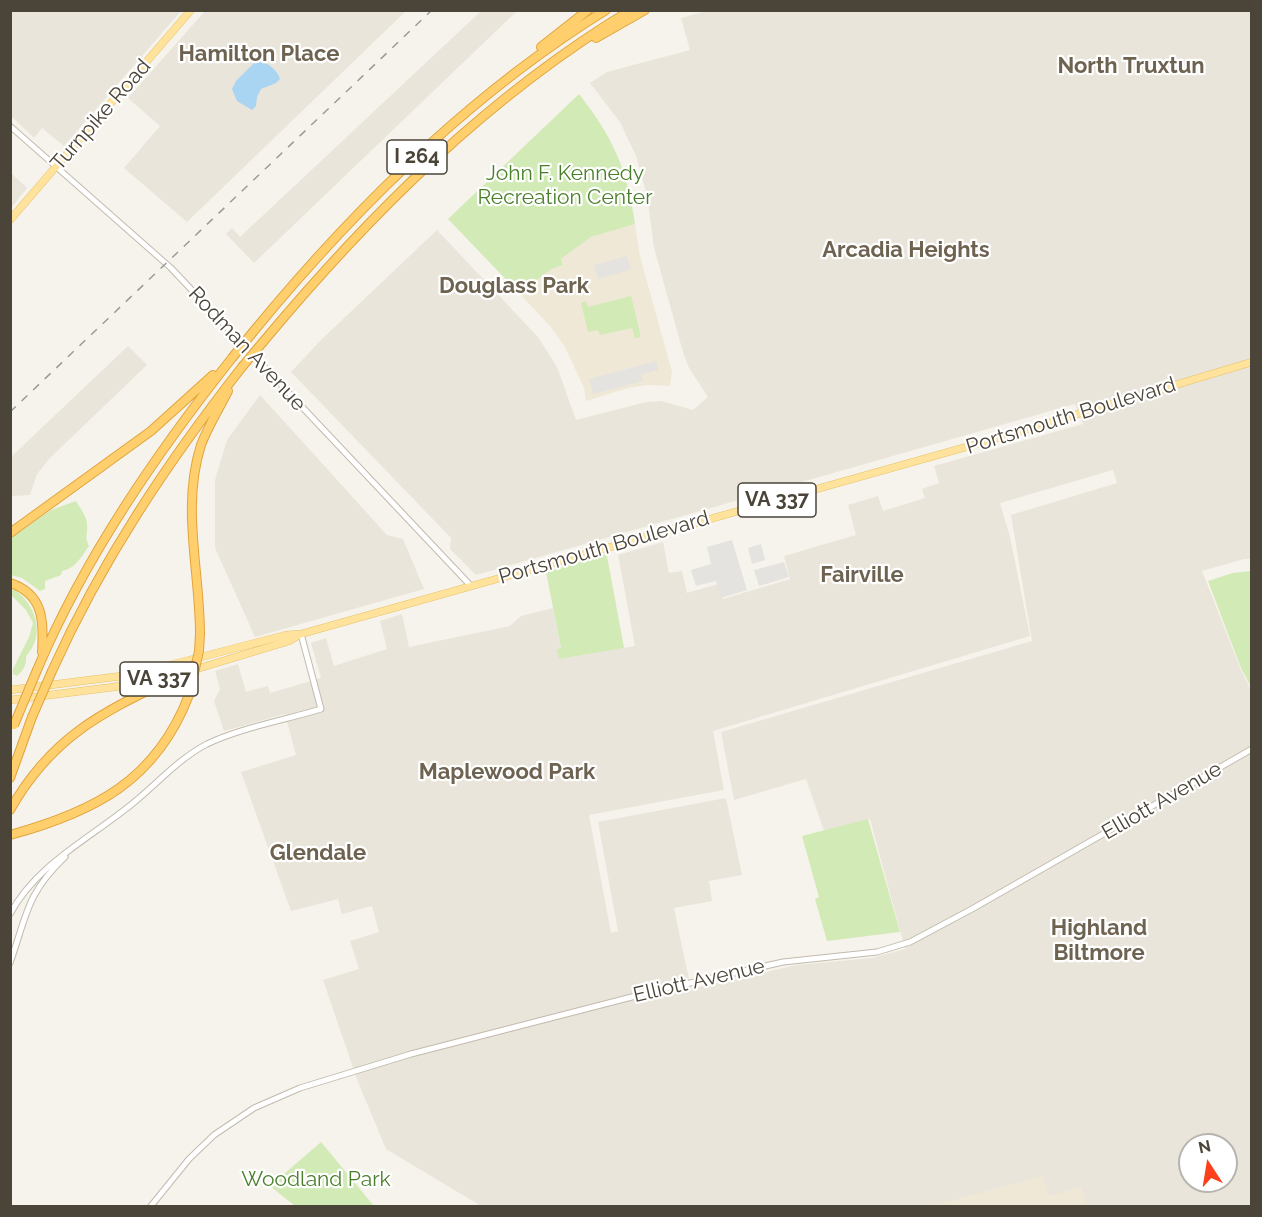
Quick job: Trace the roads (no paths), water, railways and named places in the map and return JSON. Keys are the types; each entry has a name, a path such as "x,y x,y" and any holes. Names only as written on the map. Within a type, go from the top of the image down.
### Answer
{"highway":[{"path":"483,98 515,67 588,10"},
{"name":"I 264","path":"12,729 42,657 94,557 124,507 172,436 253,332 314,262 378,195 483,98 552,45 606,10"},
{"name":"I 264","path":"10,778 32,717 52,671 100,573 139,508 179,449 263,342 343,250 434,159 479,119 579,44 631,10"},
{"path":"579,44 604,34 645,10"},
{"path":"10,533 151,432 232,358"},
{"path":"10,835 75,814 120,788 157,753 178,720 189,695 199,651 200,634 191,517 197,463 207,430 242,368"},
{"path":"10,583 29,594 38,606 43,624 42,657"},
{"path":"10,810 49,755 78,730 128,699 184,673"}],"main road":[{"name":"Turnpike Road","path":"10,220 191,10"},
{"name":"Portsmouth Boulevard","path":"10,690 122,676 286,635 301,634 992,440 1251,362"},
{"name":"Portsmouth Boulevard","path":"10,700 114,687 184,673 289,641 301,634"}],"street":[{"name":"Rodman Avenue","path":"10,126 171,268 471,586"},
{"path":"10,914 23,893 40,874 123,811 183,760 206,745 232,735 321,708 301,634"},
{"name":"Elliott Avenue","path":"152,1206 189,1159 214,1136 254,1108 300,1088 411,1054 655,991 783,962 865,953 895,947 924,936 1251,749"},
{"path":"10,963 23,918 35,892 56,866 84,839"}],"water":[{"path":"256,61 271,66 280,79 261,89 256,106 252,110 237,101 232,89 236,81"}],"railway":[{"path":"10,412 432,10"}],"district":[{"name":"Hamilton Place","path":"259,54"},
{"name":"North Truxtun","path":"1131,66"},
{"name":"Arcadia Heights","path":"906,250"},
{"name":"Douglass Park","path":"514,286"},
{"name":"Fairville","path":"862,575"},
{"name":"Maplewood Park","path":"507,772"},
{"name":"Glendale","path":"318,853"},
{"name":"Highland Biltmore","path":"1099,940"}],"park label":[{"name":"John F. Kennedy Recreation Center","path":"565,186"},
{"name":"Woodland Park","path":"316,1180"}]}
